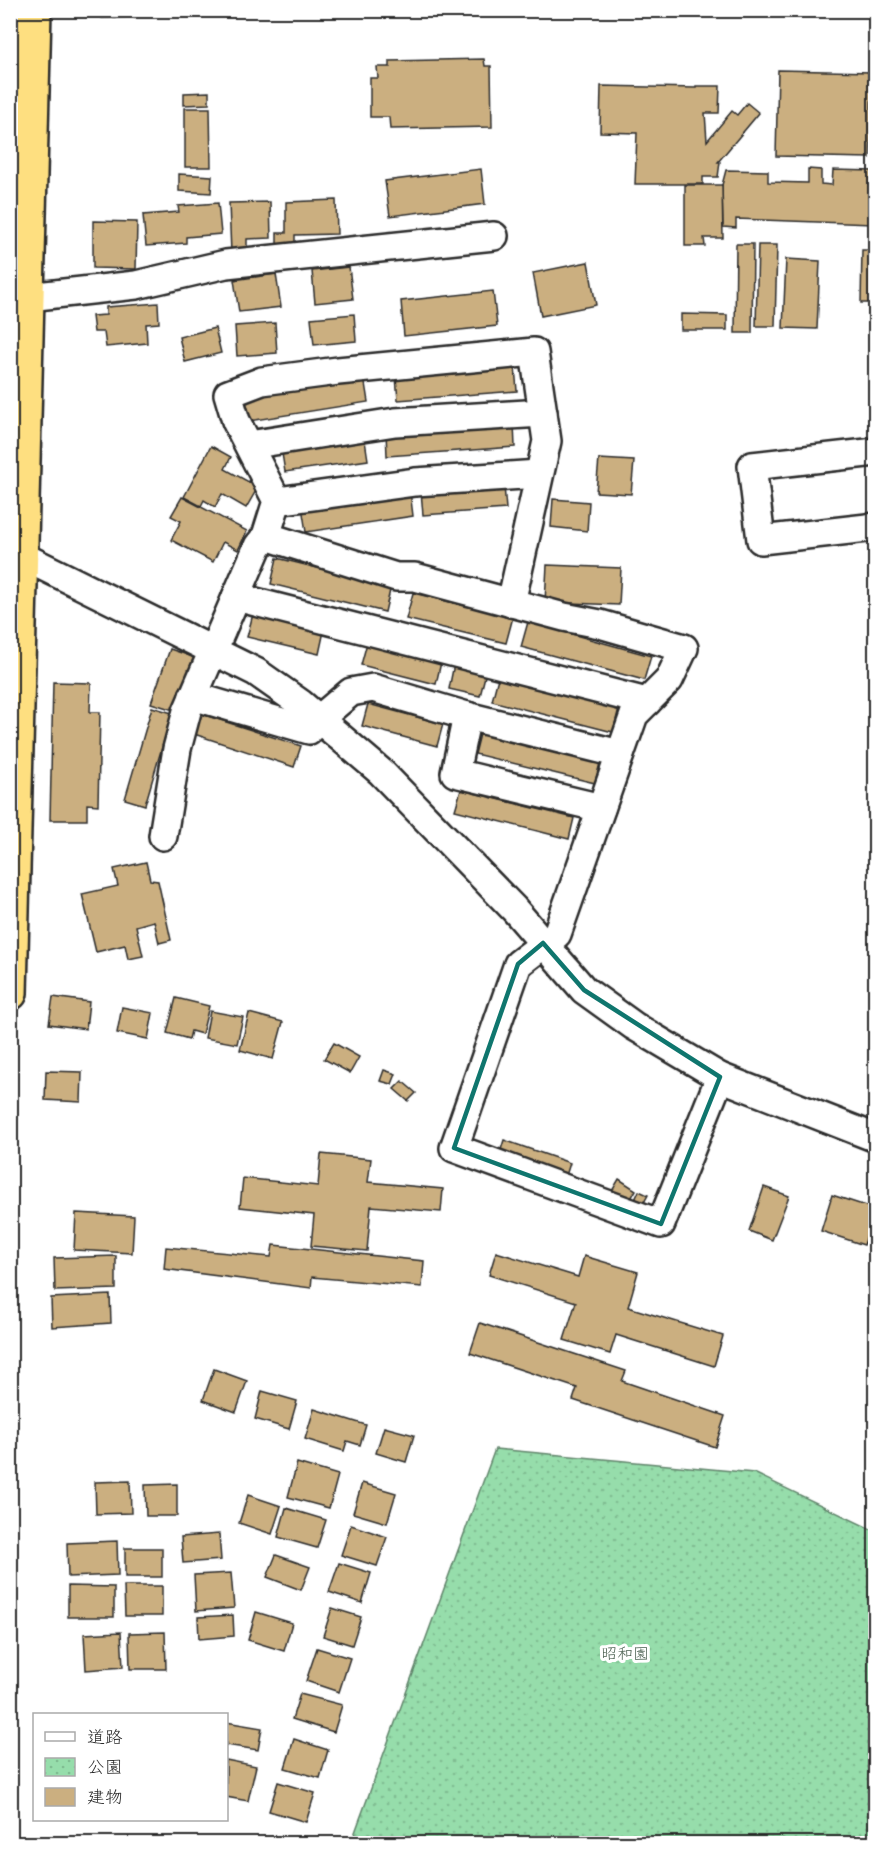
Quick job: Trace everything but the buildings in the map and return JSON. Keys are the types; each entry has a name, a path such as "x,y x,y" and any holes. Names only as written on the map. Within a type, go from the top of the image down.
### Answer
{"highway":[{"path":"10,993 18,298 34,10"}],"street":[{"path":"18,298 136,285 226,264 494,236"},
{"path":"163,836 177,749 187,711 258,546 266,536 277,501 236,421 228,394 262,381 338,371 534,352 547,441 511,603"},
{"path":"249,445 394,422 543,413"},
{"path":"876,452 752,466 761,540 876,527"},
{"path":"277,501 415,482 539,474"},
{"path":"266,536 396,577 415,578 564,617 600,624 684,648 669,680 634,715 557,934 518,964 454,1148 662,1224 720,1077"},
{"path":"15,554 256,672 300,703 381,772 514,909 584,990 634,1026 720,1077 799,1110 876,1138"},
{"path":"236,597 647,702"},
{"path":"193,696 309,730 351,692 373,688 467,716 620,754"},
{"path":"467,716 455,773 601,808"}],"highlighted area":[{"path":"543,943 584,990 720,1077 661,1224 454,1148 518,964"}],"green space":[{"name":"昭和園","path":"495,1449 754,1473 875,1531 875,1843 381,1844 353,1838"}]}
